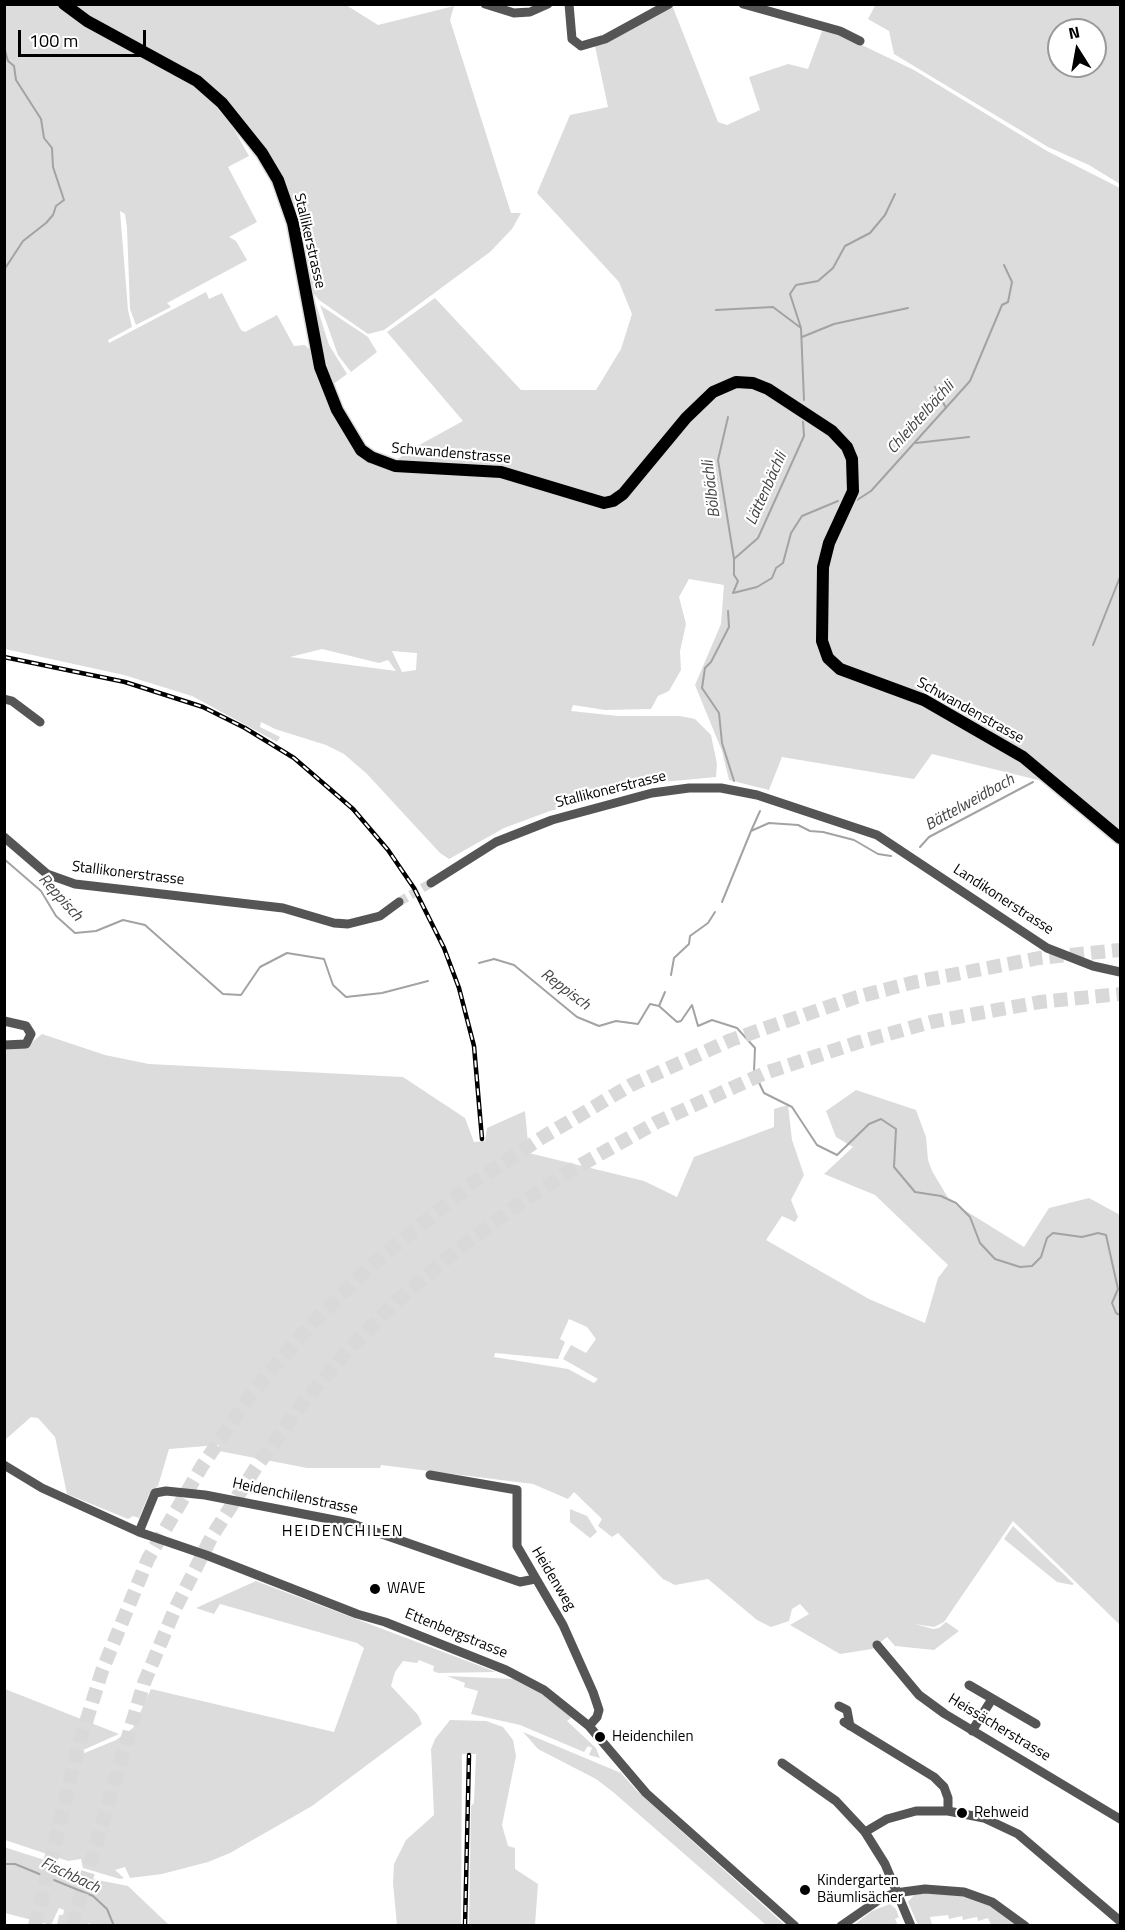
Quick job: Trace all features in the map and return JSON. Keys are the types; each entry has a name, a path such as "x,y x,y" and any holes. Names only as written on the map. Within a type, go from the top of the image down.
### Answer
{"main road":[{"name":"Stallikerstrasse","path":"64,4 87,21 197,81 222,103 262,153 281,186 293,223 320,367 353,440"},
{"name":"Schwandenstrasse","path":"353,440 371,457 395,466 501,472 530,478 604,503 613,501 624,494 690,413 713,392 736,382 753,383 768,389 832,431 847,447 852,459 853,491 829,543 823,567 822,641 828,658 840,669 924,700 1023,757 1120,838"}],"street":[{"path":"485,4 513,13 530,12 548,4"},
{"path":"569,4 572,39 575,44 581,46 605,39 669,4"},
{"path":"743,4 840,31 860,41"},
{"path":"4,699 12,701 40,722"},
{"name":"Stallikonerstrasse","path":"431,882 476,853 517,832 633,798 679,789 706,787 741,790 877,835"},
{"name":"Landikonerstrasse","path":"877,835 1047,948 1093,966 1120,972"},
{"name":"Stallikonerstrasse","path":"4,837 47,874 75,884 283,908 334,923 348,924 380,916 399,902"},
{"path":"4,1021 26,1026 31,1034 26,1044 4,1045"},
{"name":"Ettenbergstrasse","path":"4,1465 42,1488 139,1532 206,1555 506,1670 558,1699 589,1725 646,1793 795,1926"},
{"name":"Heidenweg","path":"430,1475 517,1490 517,1546 563,1625 592,1692 599,1710 597,1717 589,1725"},
{"name":"Heidenchilenstrasse","path":"139,1532 155,1493 166,1491 205,1495 350,1523 520,1582 535,1579"},
{"name":"Heissächerstrasse","path":"877,1645 920,1695 972,1731 1120,1819"},
{"path":"969,1684 1036,1724"},
{"path":"972,1731 992,1699"},
{"path":"839,1706 847,1710 847,1724 934,1777 944,1787 948,1798 948,1811"},
{"path":"782,1763 836,1801 865,1832 885,1864 895,1893 911,1926"},
{"path":"865,1832 887,1819 906,1813 948,1811 984,1818 1018,1834 1120,1921"},
{"path":"841,1926 864,1908 895,1893 925,1889 964,1892 992,1902 1025,1926"}],"shaded area":[{"path":"876,4 1120,5 1120,184 1089,165 1048,147 894,54 889,31 868,19"},
{"path":"5,5 59,5 192,83 223,110 249,156 228,167 257,222 229,237 236,241 247,260 167,303 171,307 136,325 130,309 127,228 125,214 120,211 128,310 132,327 108,340 109,343 206,292 209,299 222,293 241,330 245,332 277,315 294,346 305,345 312,352 343,432 386,468 410,450 463,421 387,332 435,298 521,390 596,390 621,349 632,314 619,282 537,193 570,115 608,107 595,46 672,5 718,122 727,125 760,110 749,77 788,64 808,69 822,31 839,34 914,70 1047,151 1120,188 1120,832 1046,771 1038,780 932,754 914,779 782,757 769,790 729,780 722,751 695,685 721,624 724,585 689,579 679,597 686,624 680,651 681,670 669,691 658,696 651,709 605,710 573,705 571,711 618,716 680,716 695,719 711,735 717,764 716,777 652,783 550,811 504,828 449,859 440,853 367,774 344,754 326,745 275,729 261,722 260,727 280,737 277,742 192,696 124,675 5,649","holes":["322,649 379,663 388,660 396,671 290,657","392,651 417,653 416,670 402,672"]},
{"path":"73,5 346,5 378,25 454,6 450,20 511,213 521,213 512,229 490,252 384,330 368,334 319,300 310,289 292,201 263,144 240,115 196,74 92,18"},
{"path":"312,299 316,304 329,345 347,374 332,385"},
{"path":"320,305 368,337 377,352 351,372 338,355"},
{"path":"42,1034 105,1055 149,1064 403,1077 465,1118 474,1142 485,1141 487,1128 525,1111 529,1153 644,1181 677,1197 694,1157 774,1127 774,1109 788,1105 792,1140 804,1175 791,1200 798,1217 795,1222 782,1216 766,1240 869,1299 925,1323 938,1278 948,1265 875,1195 824,1174 853,1147 836,1137 826,1111 856,1090 916,1110 926,1137 928,1160 932,1171 950,1201 1024,1247 1049,1208 1089,1198 1120,1215 1120,1625 1013,1521 944,1622 934,1627 915,1624 933,1629 939,1628 946,1622 959,1631 934,1650 895,1646 887,1637 872,1649 840,1654 790,1625 809,1614 800,1604 792,1609 789,1621 771,1627 757,1620 708,1579 675,1585 663,1579 618,1533 612,1537 598,1526 602,1519 574,1492 568,1499 533,1484 381,1465 380,1468 307,1468 219,1451 219,1445 169,1449 158,1486 149,1494 139,1518 133,1516 128,1519 67,1494 55,1437 38,1418 31,1417 5,1440 5,1045 32,1042","holes":["569,1319 587,1327 596,1339 586,1353 571,1345 563,1359 598,1379 594,1383 568,1369 494,1357 495,1353 558,1359 565,1342 560,1339"]},
{"path":"570,1509 587,1516 597,1532 590,1538 570,1522"},
{"path":"1013,1526 1074,1584 1057,1582 1004,1539"},
{"path":"256,1581 496,1672 438,1673 433,1671 434,1666 419,1660 417,1663 403,1661 395,1672 391,1686 418,1715 422,1724 312,1806 230,1853 208,1862 162,1874 130,1878 125,1867 115,1870 124,1878 120,1879 83,1868 81,1859 68,1861 5,1840 5,1689 119,1734 81,1751 82,1754 116,1740 133,1728 151,1689 334,1732 364,1648 357,1643 220,1604 214,1614 196,1608"},
{"path":"447,1676 514,1679 538,1691 569,1715 571,1718 567,1721 596,1748 600,1758 589,1755 592,1748 588,1746 584,1752 520,1725 471,1714 478,1691 464,1687 465,1683"},
{"path":"450,1720 486,1721 503,1727 513,1740 516,1756 502,1825 508,1846 515,1848 515,1869 538,1884 535,1925 469,1925 471,1806 474,1803 476,1754 462,1754 461,1925 397,1925 393,1883 394,1864 406,1840 434,1815 431,1749 435,1739"},
{"path":"523,1732 621,1773 637,1791 785,1925 766,1925 613,1792 596,1779 538,1749"},
{"path":"4,1847 54,1863 72,1875 128,1886 169,1925 95,1926 89,1923 88,1925 57,1925 59,1915 63,1915 64,1910 59,1908 51,1925 5,1913"},
{"path":"925,1893 963,1896 982,1902 997,1909 1019,1925 991,1925 988,1918 978,1921 977,1917 963,1920 962,1916 949,1919 948,1915 930,1917 932,1925 918,1925 908,1902 914,1895"},
{"path":"890,1904 896,1909 899,1917 895,1919 898,1925 854,1925 872,1911"}],"waterway":[{"path":"4,47 8,61 14,66 16,80 41,119 44,138 52,148 53,167 64,200 56,206 53,215 46,223 23,241 4,270"},
{"path":"801,328 790,294 796,285 818,281 833,268 845,246 870,233 885,215 895,194"},
{"name":"Chleibtelbächli","path":"857,500 871,491 970,381 1002,305 1008,302 1012,282 1004,265"},
{"name":"Lättenbächli","path":"716,310 773,307 801,328 804,400"},
{"path":"802,337 834,324 908,308"},
{"path":"935,387 946,408"},
{"name":"Bölbächli","path":"728,417 718,460 734,559"},
{"name":"Lättenbächli","path":"733,593 738,581 734,575 734,559 758,538 804,436 803,421"},
{"path":"916,443 969,437"},
{"name":"Chleibtelbächli","path":"733,593 757,587 772,578 776,568 783,563 791,533 802,516 838,501"},
{"path":"1093,645 1120,577"},
{"name":"Lättenbächli","path":"728,611 729,627 711,662 705,668 702,688 719,713 722,743 734,781"},
{"name":"Bättelweidbach","path":"920,847 929,837 1033,782"},
{"name":"Lättenbächli","path":"751,831 760,811"},
{"name":"Bättelweidbach","path":"722,902 751,831 769,823 798,825 810,831 854,840 878,854 891,856"},
{"name":"Reppisch","path":"4,859 41,891 56,916 75,933 96,931 123,920 145,925 223,994 241,995 260,967 287,953 324,959 333,985 346,997 382,993 428,981"},
{"name":"Bättelweidbach","path":"671,975 674,958 689,944 690,936 708,923 715,912"},
{"name":"Reppisch","path":"479,963 494,959 514,965 577,1017 599,1026 616,1021 638,1024 650,1004 659,1006 677,1022 681,1021 692,1005 698,1026 712,1020 737,1028 755,1048 754,1072 764,1093 792,1107 817,1145 837,1155 869,1124 881,1119 896,1129 894,1167 915,1192 941,1196 956,1203 970,1217 980,1243 995,1259 1020,1267 1032,1266 1041,1257 1047,1238 1053,1233 1082,1237 1098,1233 1106,1235 1118,1289 1112,1303 1116,1313 1120,1315"},
{"name":"Bättelweidbach","path":"659,1006 665,992"},
{"name":"Fischbach","path":"4,1864 15,1864 93,1896 107,1909 114,1926"}],"tunnel":[{"path":"399,902 431,883"},
{"path":"35,1926 78,1748 102,1671 148,1559 202,1466 254,1390 314,1321 375,1262 474,1182 543,1137 631,1085 731,1040 857,997 915,982 1039,958 1120,950"},
{"path":"72,1926 144,1683 175,1609 212,1536 255,1469 298,1409 347,1351 397,1301 452,1254 510,1210 563,1175 657,1122 765,1073 859,1042 931,1022 1040,1002 1120,994"}],"railway":[{"path":"4,657 125,682 203,707 245,728 294,758 353,809 388,850 414,888 444,948 459,988 474,1046 482,1139"},
{"path":"465,1926 469,1755"}],"place":[{"name":"WAVE","path":"375,1589"},
{"name":"Heidenchilen","path":"600,1737"},
{"name":"Rehweid","path":"962,1813"},
{"name":"Kindergarten Bäumlisächer","path":"805,1890"}],"district":[{"name":"HEIDENCHILEN","path":"343,1532"}]}
